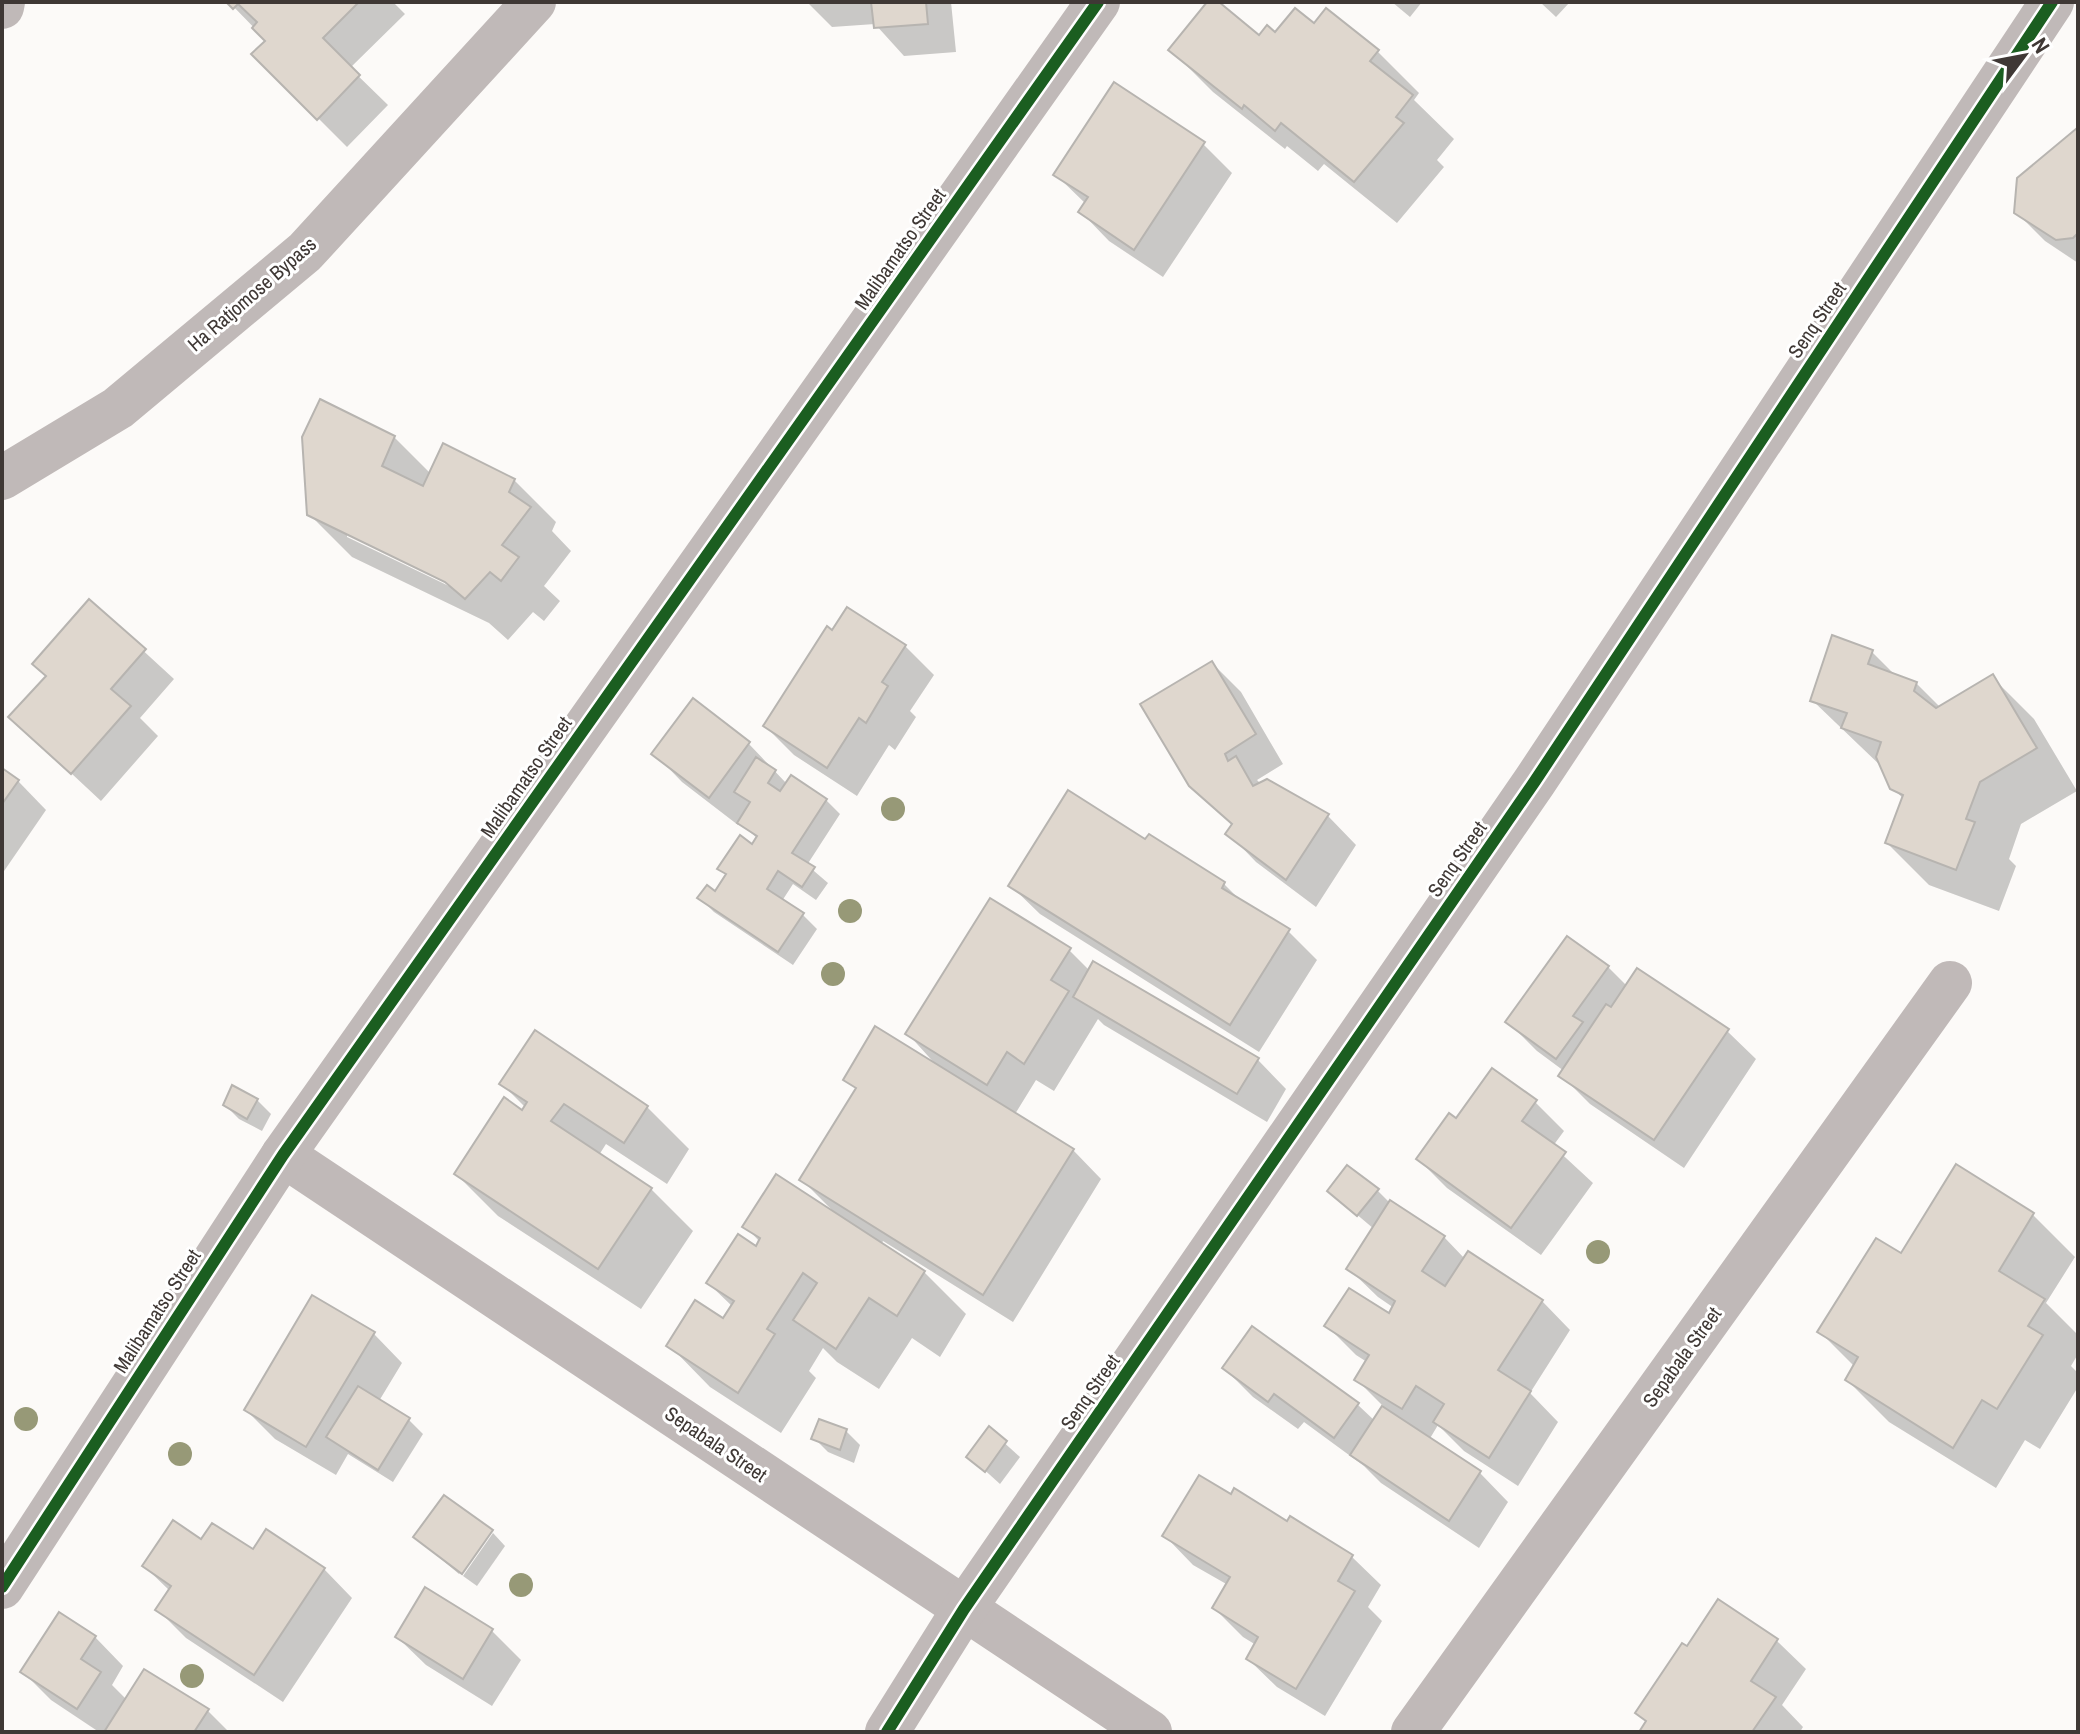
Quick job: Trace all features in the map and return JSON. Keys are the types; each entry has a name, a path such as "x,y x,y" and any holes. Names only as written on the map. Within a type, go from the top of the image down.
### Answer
{"street":[{"name":"Ha Ratjomose Bypass","path":"2,478 118,408 305,252 534,2"},
{"name":"Malibamatso Street","path":"2,1587 283,1155 1098,2"},
{"name":"Senq Street","path":"887,1732 964,1609 1535,781 2052,2"},
{"name":"Sepabala Street","path":"1413,1732 1950,983"},
{"name":"Sepabala Street","path":"283,1155 1150,1732"}],"building":[{"path":"226,2 359,2 323,38 360,75 317,120 251,54 265,41 252,28 257,22 238,4 233,9"},
{"path":"871,2 926,2 928,24 874,28"},
{"path":"1207,2 1219,2 1259,35 1267,25 1275,32 1295,8 1314,23 1326,8 1379,50 1370,61 1413,95 1396,117 1404,123 1354,182 1281,123 1275,131 1168,50"},
{"path":"1114,82 1205,142 1134,250 1078,212 1088,197 1053,175"},
{"path":"2077,128 2078,233 2073,238 2056,240 2014,213 2017,178"},
{"path":"320,399 395,436 382,466 423,486 443,443 515,479 509,492 531,507 502,545 519,557 501,581 490,572 465,599 445,582 307,515 302,437"},
{"path":"89,599 146,649 111,689 131,706 71,774 8,717 46,676 32,664"},
{"path":"847,607 906,645 882,682 888,686 866,723 859,718 827,768 763,726 827,626 832,630"},
{"path":"1832,635 1873,650 1868,664 1917,682 1914,691 1936,708 1993,674 2037,748 1980,782 1966,819 1975,822 1956,870 1885,843 1903,795 1890,789 1876,757 1881,742 1841,728 1847,713 1810,701"},
{"path":"1212,661 1256,734 1225,754 1228,761 1236,756 1253,786 1267,779 1329,814 1286,880 1225,834 1232,824 1189,786 1140,704"},
{"path":"693,698 750,742 709,798 651,754"},
{"path":"756,757 776,770 768,783 780,791 791,775 827,799 792,853 815,867 802,887 778,871 767,889 804,913 778,952 697,898 707,885 715,891 726,874 717,869 740,835 752,844 757,836 737,823 750,802 734,792"},
{"path":"2,768 19,780 2,804"},
{"path":"1068,790 1145,839 1149,834 1225,882 1222,888 1290,929 1230,1025 1008,886"},
{"path":"990,898 1071,948 1051,980 1069,991 1024,1064 1007,1052 987,1085 905,1034"},
{"path":"1567,936 1609,966 1573,1016 1583,1022 1556,1059 1505,1022"},
{"path":"1093,961 1259,1058 1237,1094 1073,997"},
{"path":"1637,968 1729,1029 1654,1140 1558,1076 1606,1004 1611,1007"},
{"path":"875,1026 1074,1149 983,1295 799,1180 856,1088 843,1080"},
{"path":"535,1030 648,1106 624,1143 564,1104 551,1121 652,1188 598,1269 454,1174 504,1097 522,1110 527,1102 499,1084"},
{"path":"1492,1068 1537,1100 1522,1121 1566,1152 1511,1228 1416,1159 1449,1113 1456,1118"},
{"path":"232,1085 258,1099 247,1119 223,1105"},
{"path":"1956,1164 2034,1213 1999,1271 2045,1299 2028,1326 2043,1335 1997,1409 1982,1400 1953,1448 1845,1380 1858,1357 1817,1332 1876,1238 1901,1253"},
{"path":"1347,1165 1379,1189 1357,1216 1327,1191"},
{"path":"776,1174 925,1271 897,1316 869,1298 836,1349 793,1320 817,1283 803,1273 767,1329 775,1334 738,1393 666,1346 695,1300 723,1318 734,1301 706,1283 738,1234 756,1246 760,1238 742,1227"},
{"path":"1390,1200 1445,1236 1422,1271 1445,1286 1468,1251 1543,1300 1498,1370 1531,1391 1489,1458 1433,1422 1444,1404 1416,1386 1402,1409 1354,1380 1369,1355 1324,1326 1349,1288 1389,1313 1395,1301 1346,1269"},
{"path":"312,1295 375,1332 306,1447 244,1410"},
{"path":"1252,1326 1359,1403 1334,1438 1274,1394 1268,1402 1222,1368"},
{"path":"358,1386 410,1418 378,1470 326,1437"},
{"path":"1382,1406 1481,1471 1449,1521 1350,1455"},
{"path":"819,1419 847,1429 840,1450 811,1439"},
{"path":"989,1426 1007,1441 985,1472 966,1457"},
{"path":"1199,1475 1231,1494 1234,1488 1287,1521 1290,1516 1353,1555 1338,1581 1355,1591 1296,1689 1246,1659 1258,1637 1212,1608 1230,1577 1162,1536"},
{"path":"444,1495 493,1530 462,1574 413,1537"},
{"path":"173,1520 201,1539 212,1523 253,1549 266,1529 325,1568 254,1675 155,1610 171,1586 142,1566"},
{"path":"425,1587 493,1629 463,1679 395,1637"},
{"path":"1718,1599 1778,1639 1751,1681 1776,1697 1752,1732 1639,1732 1646,1721 1635,1713 1682,1643 1687,1646"},
{"path":"59,1612 96,1636 81,1659 101,1672 77,1709 20,1672"},
{"path":"144,1669 209,1709 194,1732 104,1732"}],"cycle path":[{"path":"2,1587 283,1155 1098,2"},
{"path":"887,1732 964,1609 1535,781 2052,2"}]}
